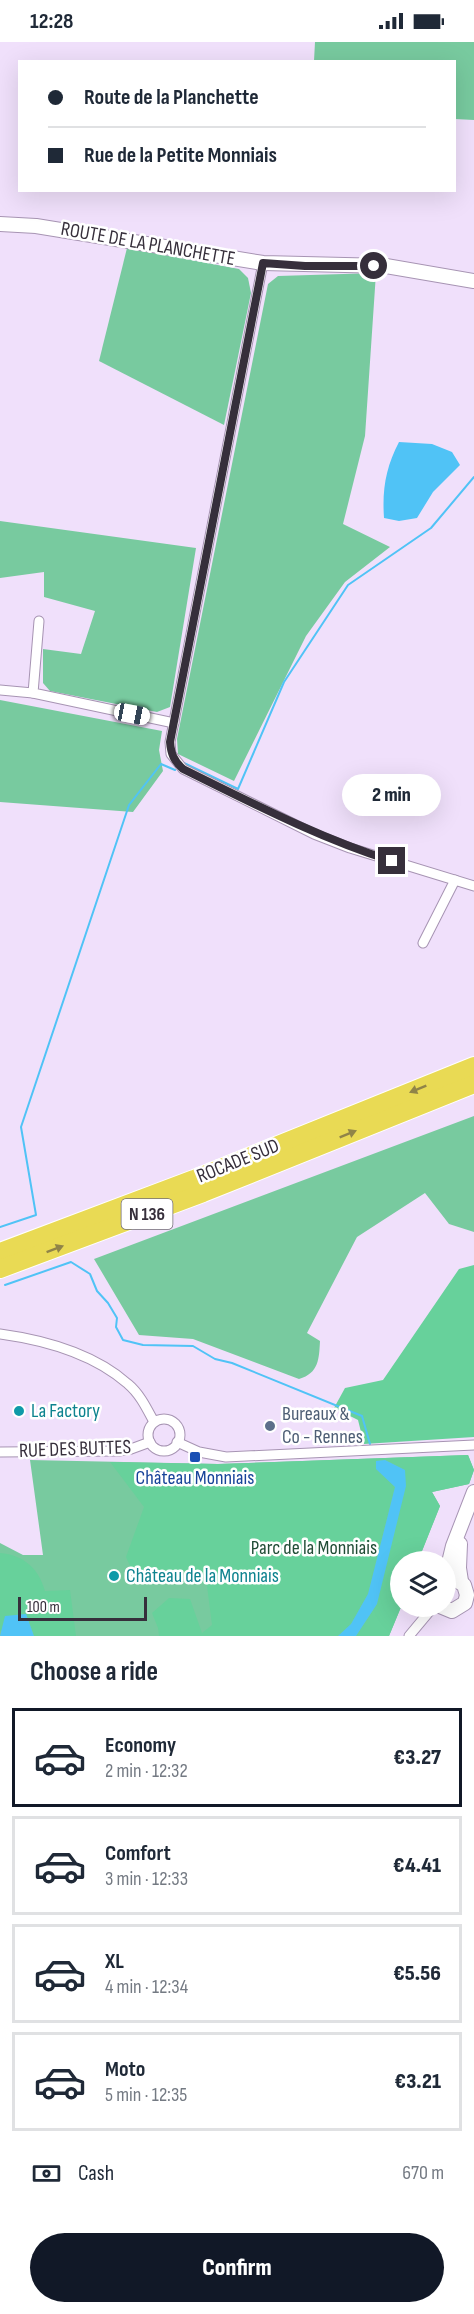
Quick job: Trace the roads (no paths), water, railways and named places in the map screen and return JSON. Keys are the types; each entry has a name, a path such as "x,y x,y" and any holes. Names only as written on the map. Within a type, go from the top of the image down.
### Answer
{"highway":[{"name":"ROCADE SUD","path":"0,1269 203,1193 435,1100 473,1070"},
{"name":"ROCADE SUD","path":"0,1252 473,1070"},
{"path":"435,1100 474,1091"}],"street":[{"name":"ROUTE DE LA PLANCHETTE","path":"0,224 36,226 263,263 305,266 386,266 474,280"},
{"path":"263,263 170,742 171,754 183,769 314,834 350,848 474,886"},
{"path":"33,693 39,621"},
{"path":"0,690 33,693 174,723"},
{"path":"423,943 455,880"},
{"path":"0,1334 54,1344 105,1368 136,1392 154,1422"},
{"path":"163,1419 176,1424 179,1433 177,1442 166,1450 157,1449 150,1442 149,1429 154,1422 163,1419"},
{"name":"RUE DES BUTTES","path":"0,1452 119,1451 150,1442"},
{"path":"177,1442 199,1452 226,1457 474,1445"},
{"path":"452,1551 474,1492"},
{"path":"469,1603 459,1568 460,1538 474,1506"},
{"path":"456,1578 461,1581"},
{"path":"408,1636 424,1617"}],"water":[{"path":"399,442 432,444 452,452 460,465 433,492 417,518 399,521 384,518 384,488 388,469"},
{"path":"385,1460 405,1470 406,1486 377,1604 356,1636 338,1636 351,1624 368,1594 395,1487 376,1469 376,1461"},
{"path":"26,1614 34,1636 0,1636 5,1616"}],"waterway":[{"path":"184,763 238,789 284,682 348,585 431,528 474,477"},
{"path":"0,1227 36,1215 21,1127 129,805 161,764 175,770"},
{"path":"5,1285 71,1262 90,1274 97,1291 117,1318 116,1327 123,1340 143,1345 193,1346 215,1359 232,1363 362,1416 370,1444"}],"place":[{"name":"La Factory","path":"19,1411"},
{"name":"Bureaux & Co - Rennes","path":"270,1426"},
{"name":"Château Monniais","path":"195,1457"},
{"name":"Château de la Monniais","path":"114,1576"}],"park label":[{"name":"Parc de la Monniais","path":"314,1548"}]}
